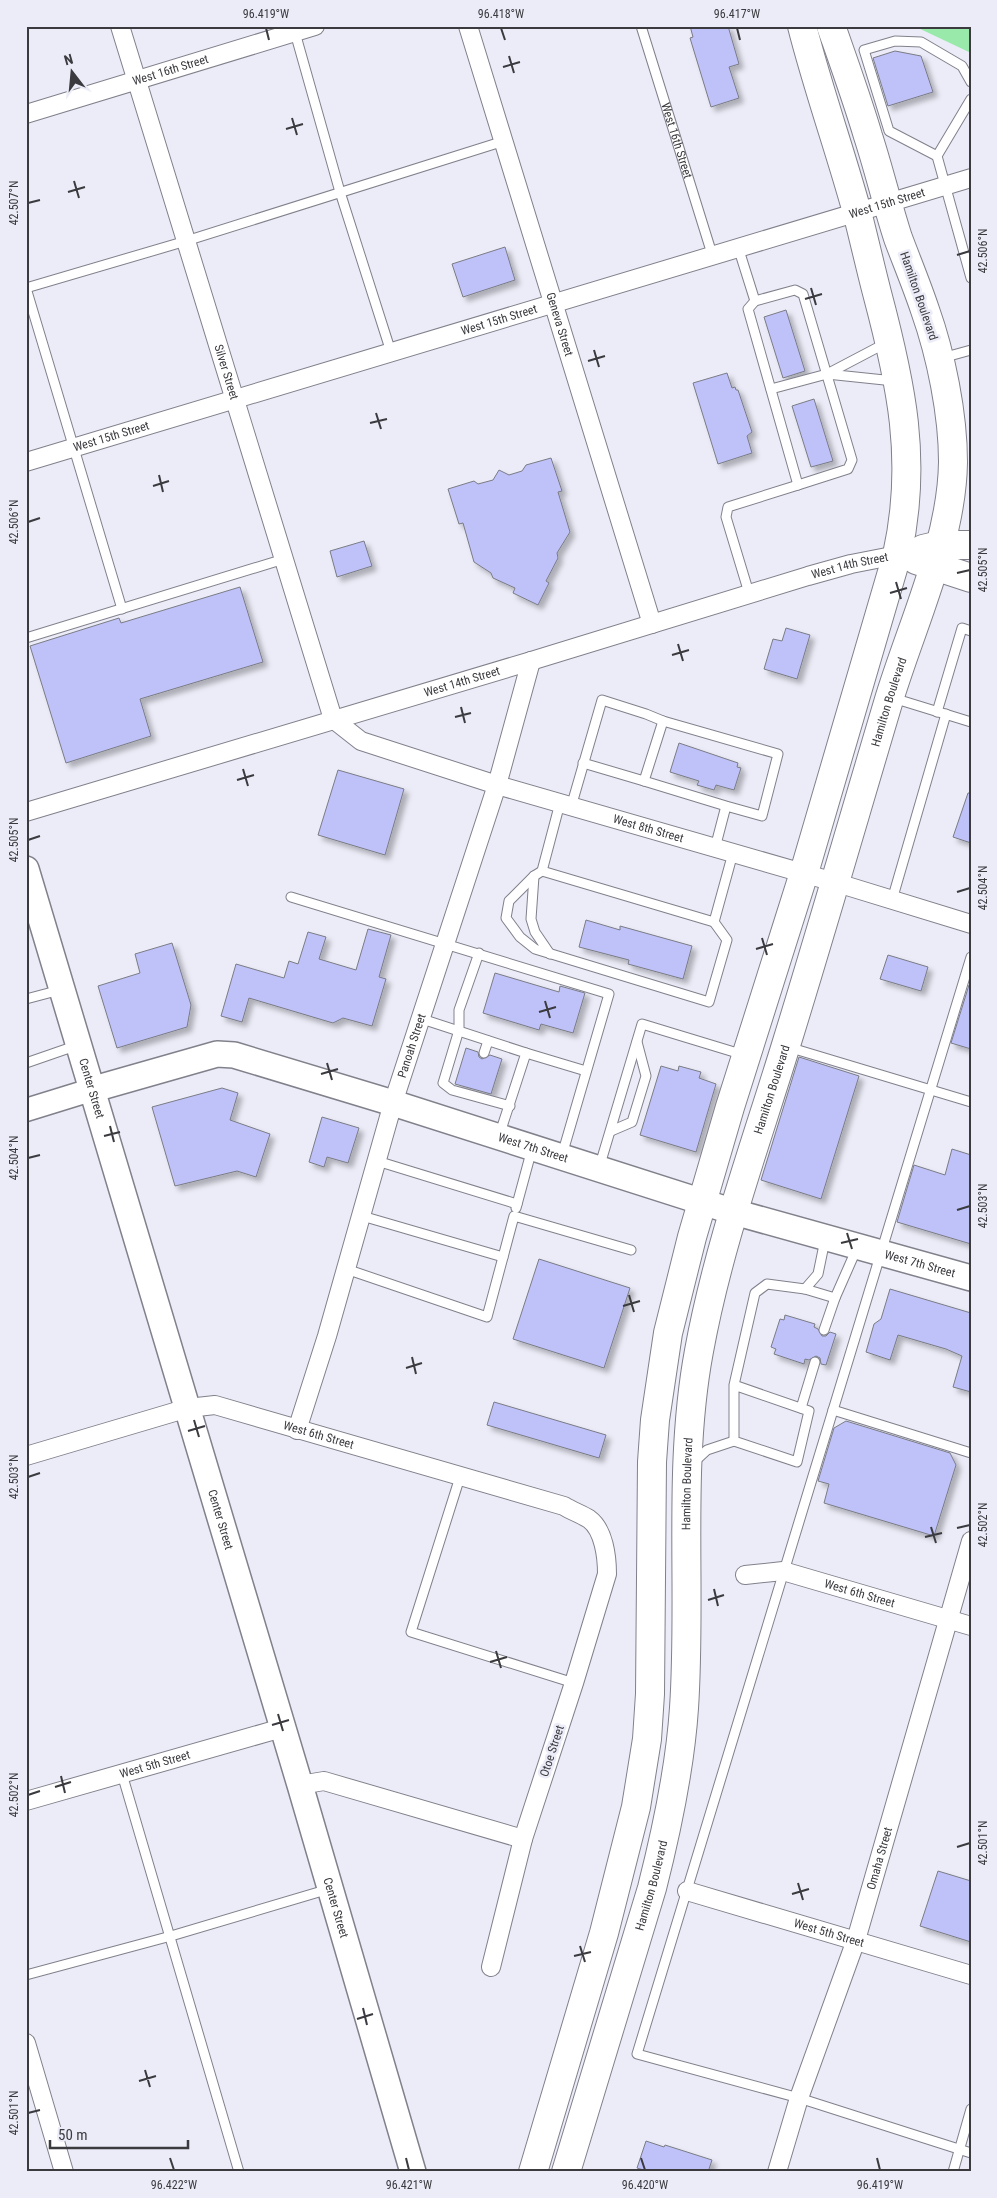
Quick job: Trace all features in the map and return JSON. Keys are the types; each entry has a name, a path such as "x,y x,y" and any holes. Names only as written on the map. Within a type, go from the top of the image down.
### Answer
{"main road":[{"path":"533,2172 604,1933 636,1807 647,1739 650,1694 652,1462 655,1420 668,1333 703,1202 746,1056 804,873 897,554 904,523 906,443 899,381 856,211 816,80 802,26"},
{"name":"Hamilton Boulevard","path":"566,2172 652,1888 664,1842 675,1783 684,1710 688,1430 698,1353 712,1291 734,1212 786,1046 890,697 937,555 951,500 953,457 948,410 939,359 927,315 899,239 868,135 831,26"},
{"path":"897,554 937,555 971,545"},
{"path":"937,555 971,578"},
{"name":"Center Street","path":"26,868 94,1089 331,1888 413,2172"},
{"name":"West 7th Street","path":"94,1089 217,1054 234,1055 532,1146 734,1212 971,1278"}],"street":[{"name":"Silver Street","path":"120,26 333,719"},
{"name":"West 16th Street","path":"26,114 137,81 294,29 315,26"},
{"name":"Geneva Street","path":"468,26 652,624"},
{"name":"West 15th Street","path":"26,462 712,254 945,184 971,178"},
{"name":"West 14th Street","path":"26,812 531,661 749,593 851,564 897,554"},
{"name":"Panoah Street","path":"297,1430 394,1103 497,785 531,661"},
{"name":"West 8th Street","path":"333,719 361,741 497,785 804,873 971,924"},
{"path":"26,1110 94,1089"},
{"name":"West 6th Street","path":"27,1454 188,1408 215,1405 564,1506 590,1520 597,1528 600,1536"},
{"name":"Otoe Street","path":"491,1967 523,1839 607,1574 607,1561 600,1536"},
{"name":"Omaha Street","path":"777,2172 799,2098 856,1940 971,1540"},
{"name":"West 6th Street","path":"746,1575 783,1571 971,1626"},
{"name":"West 5th Street","path":"26,1801 282,1728"},
{"path":"300,1785 324,1781 523,1839"},
{"name":"West 5th Street","path":"687,1891 971,1975"},
{"path":"26,2043 64,2172"}],"lane":[{"name":"West 16th Street","path":"641,26 712,254"},
{"path":"294,29 340,192 391,352"},
{"path":"971,82 962,66 921,42 895,41 864,50 889,131 937,156 971,278"},
{"path":"937,156 971,99"},
{"path":"122,609 26,288 186,241 504,141"},
{"path":"738,247 755,301"},
{"path":"749,593 726,517 728,507 798,485 848,469 852,460 803,294 795,290 755,301 748,309 798,485"},
{"path":"771,389 827,374 890,341"},
{"path":"939,359 971,350"},
{"path":"827,374 899,381"},
{"path":"26,638 284,560"},
{"path":"892,900 942,713 962,628 971,631"},
{"path":"890,697 971,722"},
{"path":"550,954 535,932 532,919 538,874 583,763 602,700 663,721 778,754 762,816 583,763"},
{"path":"644,781 663,721"},
{"path":"715,848 726,806"},
{"path":"714,922 733,853"},
{"path":"538,874 714,922 728,940 709,1002 550,954 535,948 520,937 506,918 509,901 538,874"},
{"path":"291,897 609,994 562,1156"},
{"path":"479,953 459,1010 458,1030 443,1083 452,1090 510,1106"},
{"path":"971,957 929,1089 869,1249 833,1410 637,2054 799,2098 971,2153"},
{"path":"26,998 63,989"},
{"path":"422,1018 488,1041 586,1071"},
{"path":"599,1168 642,1024 746,1056"},
{"path":"484,1053 488,1041"},
{"path":"611,1131 632,1122 646,1076 637,1042"},
{"path":"26,1063 79,1044"},
{"path":"786,1046 971,1102"},
{"path":"499,1136 526,1053"},
{"path":"346,1269 488,1317 532,1146"},
{"path":"377,1162 517,1204"},
{"path":"362,1216 502,1257"},
{"path":"514,1216 631,1250"},
{"path":"805,1289 818,1274 826,1237"},
{"path":"824,1330 835,1298 869,1249"},
{"path":"734,1441 734,1384 755,1293 767,1284 805,1289 835,1298"},
{"path":"801,1408 815,1362"},
{"path":"687,1469 707,1450 734,1441 796,1462 808,1411 734,1384"},
{"path":"833,1410 971,1452"},
{"path":"460,1477 411,1632 574,1683"},
{"path":"122,1774 239,2172"},
{"path":"26,1975 171,1936 331,1888"},
{"path":"952,2172 971,2109"}],"green space":[{"path":"914,26 971,26 971,53"}],"building":[{"path":"690,26 728,26 739,64 729,67 739,98 711,107 690,38 693,37"},
{"path":"895,51 921,56 933,92 888,106 873,58"},
{"path":"505,247 515,280 463,297 452,264"},
{"path":"786,310 805,371 783,378 764,317"},
{"path":"727,373 732,388 735,387 738,390 752,432 747,436 752,453 718,464 693,383"},
{"path":"814,399 833,461 811,467 792,406"},
{"path":"551,458 562,491 558,492 570,532 557,553 558,558 546,581 549,583 538,605 513,593 515,588 493,578 491,573 474,562 463,523 459,524 448,489 474,481 478,484 493,480 499,470 509,475 522,471 526,465"},
{"path":"364,541 372,566 337,577 330,551"},
{"path":"240,587 263,662 140,699 151,736 66,763 30,646 119,618 121,623"},
{"path":"786,628 810,635 797,679 764,669 773,639 782,641"},
{"path":"679,743 738,763 737,767 741,768 734,790 716,785 714,790 697,785 699,781 670,772"},
{"path":"338,770 404,789 385,855 318,835"},
{"path":"968,793 971,793 971,843 953,837"},
{"path":"586,920 620,930 620,926 692,946 683,979 628,964 629,960 579,947"},
{"path":"368,929 391,935 379,977 386,979 372,1026 343,1018 333,1023 249,998 242,1022 221,1016 236,964 284,978 289,961 298,964 308,932 326,937 319,959 356,970"},
{"path":"172,943 191,1005 187,1027 117,1048 98,986 140,973 135,954"},
{"path":"888,955 928,967 921,991 880,979"},
{"path":"495,973 559,992 560,986 585,993 573,1033 541,1024 539,1030 483,1013"},
{"path":"969,985 971,986 971,1049 951,1043"},
{"path":"466,1048 478,1052 479,1057 482,1059 490,1055 502,1059 491,1094 455,1084"},
{"path":"799,1057 859,1076 821,1199 761,1180"},
{"path":"661,1066 678,1071 679,1066 701,1072 699,1078 716,1084 696,1152 640,1135"},
{"path":"222,1088 238,1093 230,1120 270,1134 256,1177 237,1171 175,1186 152,1107"},
{"path":"322,1117 359,1128 348,1163 327,1157 324,1167 309,1162"},
{"path":"952,1149 971,1155 971,1244 897,1222 914,1165 945,1175"},
{"path":"539,1259 630,1288 604,1368 513,1339"},
{"path":"890,1289 971,1313 971,1392 953,1387 962,1356 946,1349 898,1335 890,1360 866,1352 874,1324 881,1319"},
{"path":"785,1315 815,1324 814,1327 818,1329 822,1336 826,1336 830,1332 836,1334 826,1365 821,1364 820,1358 816,1356 809,1360 805,1359 804,1364 774,1354 776,1349 771,1347 780,1319 784,1320"},
{"path":"494,1402 606,1435 599,1458 487,1425"},
{"path":"846,1421 950,1453 956,1465 934,1536 824,1503 829,1484 818,1481 834,1428"},
{"path":"938,1871 971,1881 971,1942 920,1926"},
{"path":"646,2141 712,2160 708,2172 650,2172 637,2168"}]}
